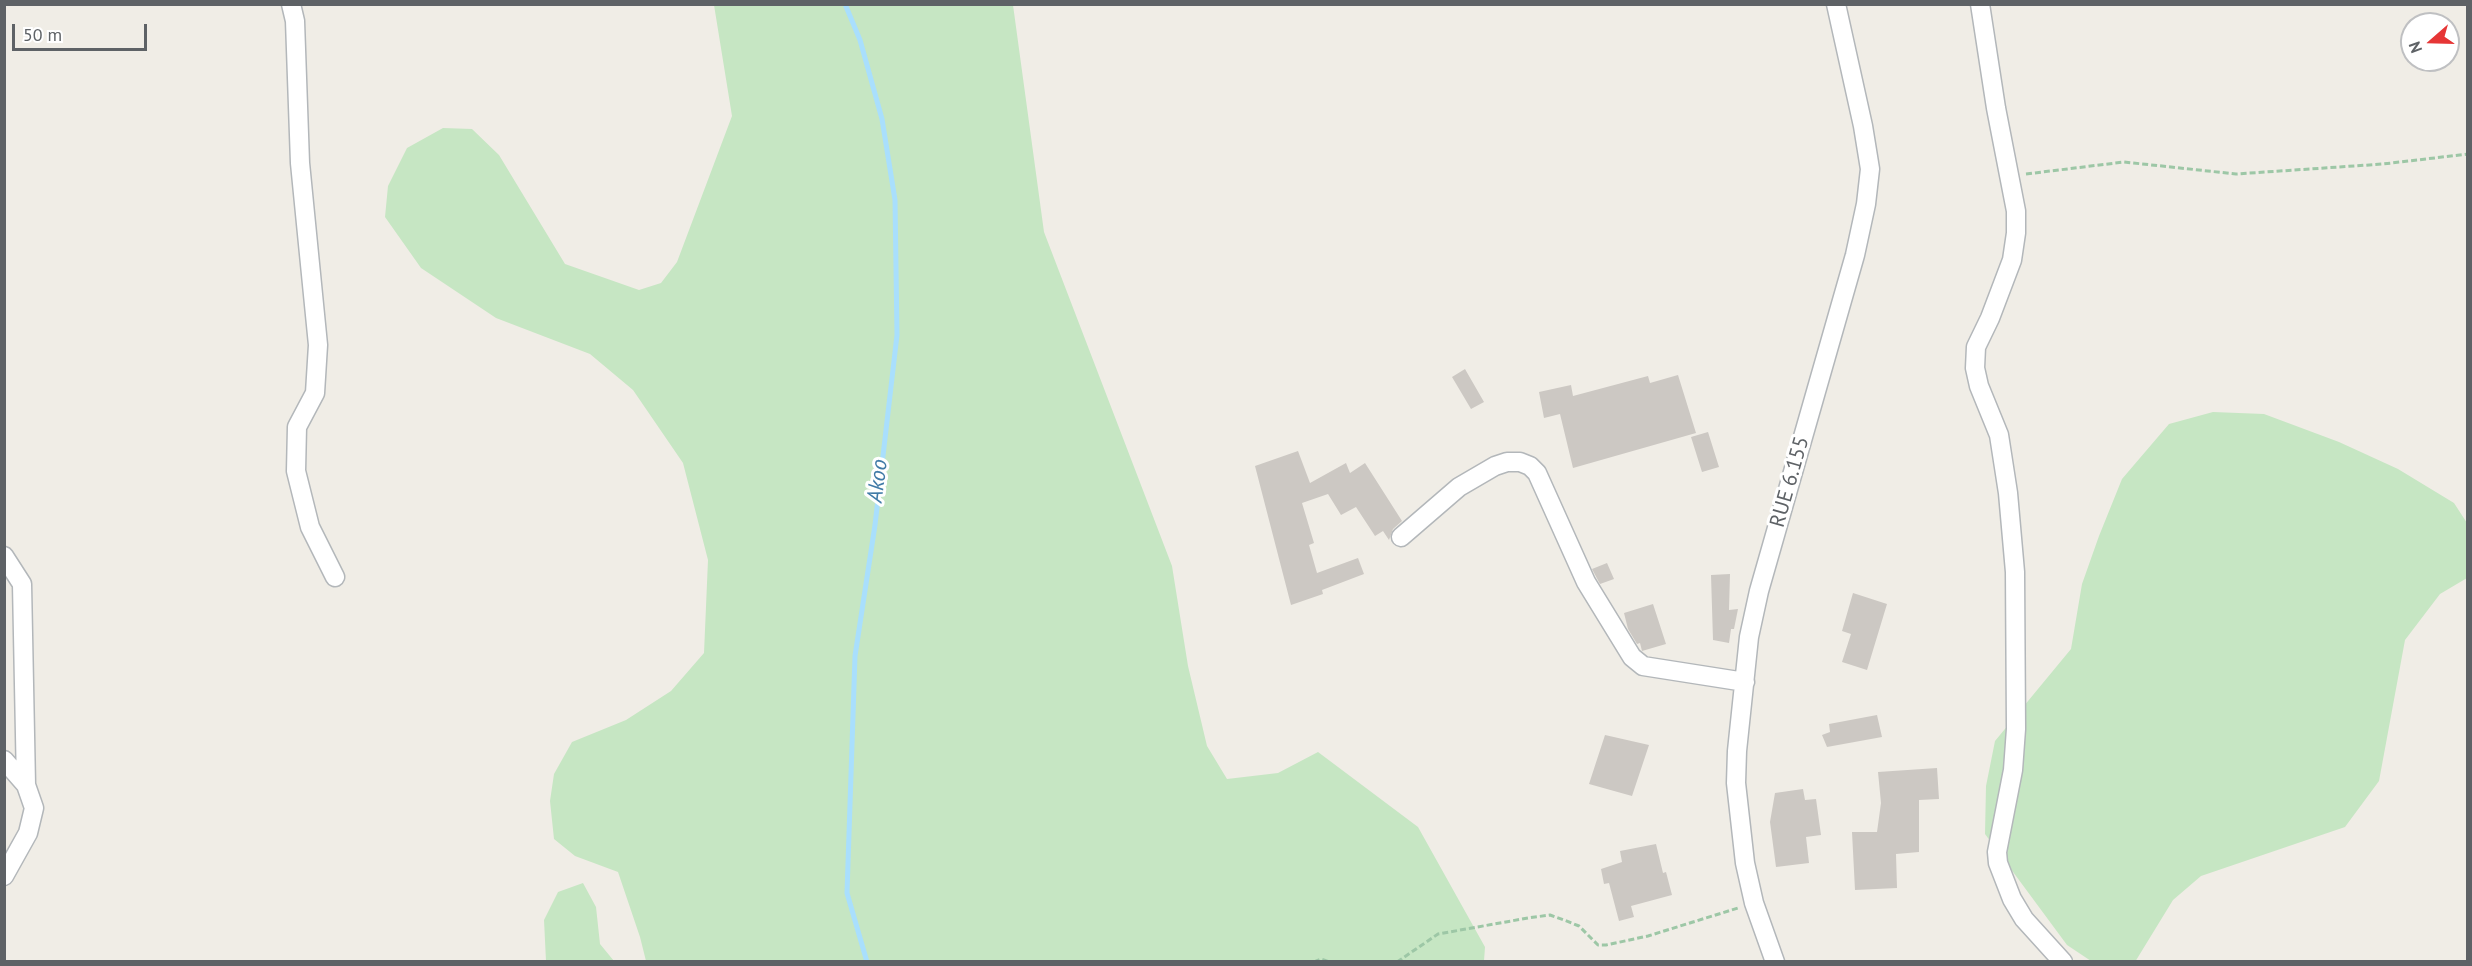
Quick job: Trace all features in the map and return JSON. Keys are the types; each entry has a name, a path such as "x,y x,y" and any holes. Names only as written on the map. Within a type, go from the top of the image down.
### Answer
{"street":[{"path":"291,4 295,21 300,163 318,345 315,393 297,427 296,471 310,527 335,577"},
{"name":"RUE 6.155","path":"1775,962 1754,903 1745,863 1736,783 1749,637 1759,591 1855,255 1866,204 1870,169 1836,4"},
{"path":"1980,4 2016,211 2012,260 1990,318 1976,347 1979,386 1999,435 2008,493 2014,572 2016,729 2013,770 1997,852 1998,863 2012,899 2024,919 2063,962"},
{"path":"1401,537 1450,494 1495,466 1514,462 1530,466 1537,473 1586,582 1632,657 1643,666 1744,682"},
{"path":"4,556 22,584 26,785 34,808 28,833 4,876"},
{"path":"4,760 26,785"}],"path":[{"path":"2009,176 2124,162 2236,174 2383,164 2468,154"},
{"path":"1397,962 1438,934 1528,918 1550,915 1579,926 1598,945 1606,945 1648,936 1754,903"},
{"path":"1314,962 1321,958 1330,962"}],"green space":[{"path":"714,5 1013,5 1044,232 1172,566 1188,666 1207,746 1227,779 1278,773 1318,752 1418,827 1485,947 1484,961 646,961 618,872 575,856 554,839 550,801 554,774 572,742 626,720 671,691 704,653 708,560 683,463 633,390 590,354 496,318 421,268 385,217 388,186 407,148 443,128 472,129 499,155 565,264 639,290 661,283 677,262 732,116"},
{"path":"2213,412 2264,414 2339,442 2398,469 2454,503 2467,523 2467,578 2440,594 2405,640 2379,781 2345,827 2201,876 2173,900 2135,962 2091,961 2067,945 1985,834 1986,786 1995,741 2071,649 2082,584 2122,479 2169,424"},
{"path":"583,883 596,907 600,944 614,961 546,961 544,920 558,892"}],"building":[{"path":"1465,369 1484,402 1471,409 1452,377"},
{"path":"1678,375 1696,433 1573,468 1560,414 1544,418 1539,392 1571,385 1573,396 1648,376 1650,383"},
{"path":"1708,432 1719,467 1702,472 1691,437"},
{"path":"1298,451 1310,483 1346,463 1350,473 1365,463 1402,521 1393,529 1389,540 1383,531 1375,536 1356,507 1341,515 1328,494 1302,503 1314,543 1309,545 1317,573 1358,558 1364,574 1322,590 1323,594 1291,605 1255,466"},
{"path":"1607,563 1614,579 1600,584 1592,569"},
{"path":"1730,574 1729,610 1738,609 1729,643 1713,640 1711,575"},
{"path":"1853,593 1887,604 1867,670 1842,662 1851,634 1842,631"},
{"path":"1653,604 1666,644 1642,651 1640,643 1637,644 1628,629 1624,613"},
{"path":"1877,715 1882,737 1827,747 1822,735 1830,732 1829,724"},
{"path":"1605,735 1649,745 1632,796 1589,784"},
{"path":"1937,768 1939,799 1919,800 1919,852 1896,854 1897,888 1855,890 1852,832 1877,832 1881,803 1878,772"},
{"path":"1803,789 1805,800 1816,799 1821,835 1806,837 1809,863 1776,867 1770,822 1775,793"},
{"path":"1656,844 1663,873 1666,872 1672,895 1631,906 1634,917 1619,921 1609,883 1604,884 1601,869 1622,862 1620,851"}],"waterway":[{"name":"Akoo","path":"845,4 860,40 882,119 895,200 897,335 875,525 855,656 847,893 867,962"}]}
